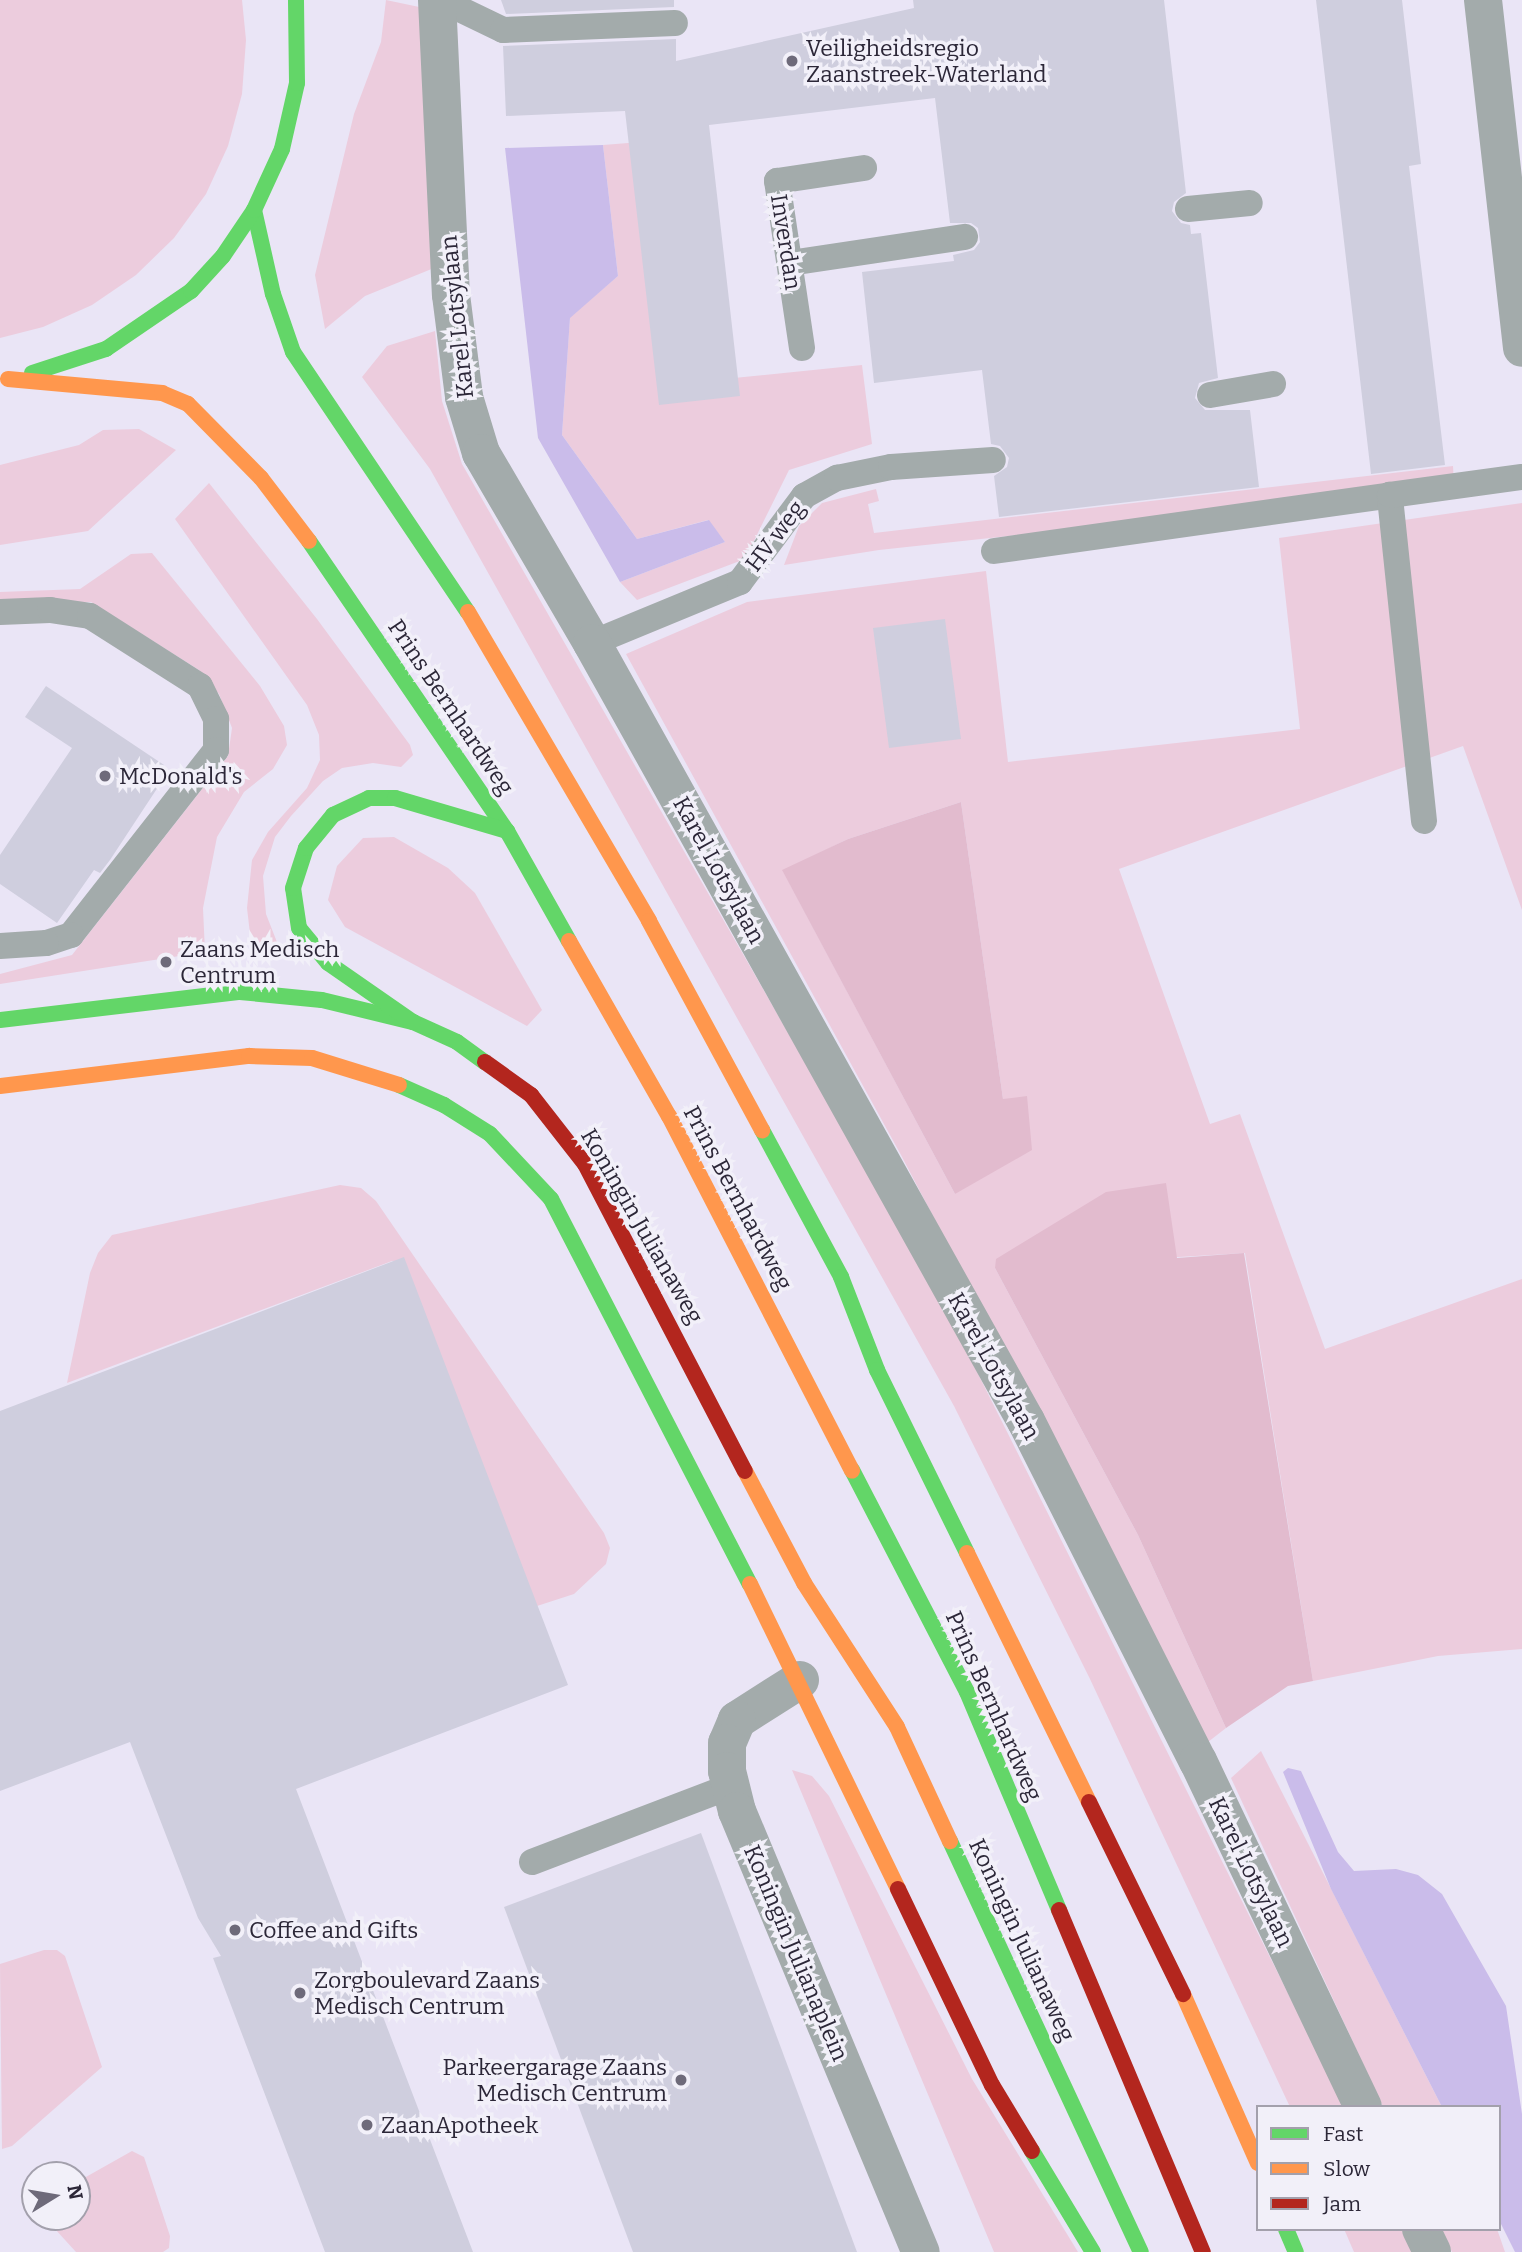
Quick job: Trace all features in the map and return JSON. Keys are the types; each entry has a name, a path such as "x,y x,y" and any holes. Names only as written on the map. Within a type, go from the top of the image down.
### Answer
{"main road":[{"path":"4,379 106,349 182,297 223,256 254,210 282,149 297,83 296,0"},
{"name":"Prins Bernhardweg","path":"254,210 273,294 293,352 429,548 511,682 649,920 841,1277 877,1370 1205,2039 1256,2158"},
{"name":"Prins Bernhardweg","path":"4,379 162,393 188,404 208,420 261,478 344,588 507,831 682,1141 967,1692 1203,2252"},
{"path":"413,1022 328,963 299,928 293,888 306,848 333,815 369,798 395,798 507,831"},
{"name":"Koningin Julianaweg","path":"0,1020 240,992 322,1000 413,1022 457,1042 531,1095 569,1139 679,1336 804,1583 897,1727 1141,2252"},
{"path":"0,1086 249,1056 312,1058 346,1064 408,1088 490,1134 536,1178 551,1199 817,1671 992,2085 1093,2252"},
{"path":"817,1671 851,1653"},
{"path":"1287,2231 1296,2252"}],"street":[{"name":"Karel Lotsylaan","path":"439,0 451,295 464,397 494,481 592,643 1026,1421 1198,1762 1362,2105"},
{"path":"1483,0 1522,348"},
{"name":"Koningin Julianaplein","path":"817,1671 737,1720 727,1743 731,1786 921,2252"},
{"path":"1423,2231 1432,2252"}],"lane":[{"path":"439,0 503,30 675,23"},
{"name":"Inverdan","path":"802,348 777,181 864,168"},
{"path":"1188,209 1250,203"},
{"path":"790,263 965,237"},
{"path":"1210,395 1273,384"},
{"name":"HV weg","path":"592,643 740,582 804,496 837,478 891,467 993,460"},
{"path":"994,551 1522,477"},
{"path":"1390,495 1424,821"},
{"path":"0,611 50,610 90,616 200,686 216,719 216,750 71,935 46,943 0,946"},
{"path":"532,1862 731,1786"}],"shaded area":[{"path":"0,0 242,0 246,40 242,94 228,146 206,194 174,238 136,275 92,305 43,327 0,338"},
{"path":"386,0 424,8 434,268 365,296 325,329 315,275 354,114 381,42"},
{"path":"706,122 734,378 862,365 872,444 789,470 745,559 637,600 620,582 725,542 708,520 637,539 562,435 570,317 618,276 603,145 678,139"},
{"path":"603,145 618,276 570,318 562,435 637,539 709,520 725,542 620,582 538,438 505,148"},
{"path":"435,331 442,401 462,464 939,1296 1344,2105 1289,2105 1090,1679 954,1406 430,469 362,377 387,346"},
{"path":"139,429 176,450 88,531 0,545 0,465 79,445 103,430"},
{"path":"1453,466 1454,485 1390,495 879,550 784,565 799,526 822,503 876,489 879,501 868,504 874,533"},
{"path":"209,483 317,619 410,745 413,755 401,767 373,763 342,768 323,781 291,816 275,837 263,876 266,914 282,955 253,959 247,908 252,860 268,832 307,788 320,760 319,735 307,705 175,519"},
{"path":"1522,503 1522,910 1463,746 1119,869 1210,1124 1240,1114 1325,1349 1522,1279 1522,1649 1438,1656 1313,1681 1245,1253 995,1268 1138,1535 1226,1728 1208,1742 901,1155 626,654 747,602 986,571 1008,762 1300,729 1279,538","holes":["961,802 1003,1099 955,1194 783,871 848,839"]},
{"path":"152,553 260,686 284,726 287,745 273,769 244,792 217,837 203,908 205,952 0,984 0,974 72,955 228,756 232,728 219,694 199,670 91,602 0,602 0,592 80,589 131,554"},
{"path":"961,802 1003,1099 1027,1096 1032,1150 955,1194 782,870 848,839"},
{"path":"394,837 448,868 475,893 542,1010 527,1026 345,927 328,900 337,866 363,838"},
{"path":"1166,1183 1177,1258 1244,1253 1313,1681 1288,1686 1226,1728 1138,1535 995,1268 996,1259 1106,1192"},
{"path":"340,1185 361,1188 376,1201 604,1533 610,1548 606,1564 574,1594 537,1606 403,1263 392,1261 67,1383 90,1273 98,1253 112,1235"},
{"path":"1261,1751 1441,2105 1382,2105 1231,1778"},
{"path":"1288,1768 1301,1771 1338,1852 1354,1871 1396,1869 1418,1875 1442,1894 1506,2006 1522,2114 1522,2252 1515,2252 1501,2224 1501,2105 1441,2105 1331,1889 1283,1772"},
{"path":"792,1770 812,1776 829,1796 972,2079 1078,2252 994,2252"},
{"path":"44,1950 57,1950 65,1956 102,2067 12,2146 2,2149 0,1964"},
{"path":"132,2151 144,2157 170,2236 169,2248 163,2252 76,2252 57,2231 91,2231 91,2174"},
{"path":"1345,2231 1405,2231 1415,2252 1354,2252"},
{"path":"1442,2231 1498,2231 1505,2252 1452,2252"}],"building":[{"path":"501,0 674,0 674,7 506,14"},
{"path":"913,0 1164,0 1186,193 1174,202 1172,211 1181,223 1190,225 1191,234 1201,233 1218,378 1199,383 1195,398 1205,410 1250,410 1259,487 999,517 994,476 1007,467 1009,458 1000,446 991,444 982,370 874,383 862,272 954,261 953,255 974,250 980,242 978,228 971,223 950,223 935,98 709,125 740,396 659,405 625,111 506,116 503,46 676,39 676,61 914,8"},
{"path":"1316,0 1402,0 1421,164 1409,166 1445,465 1371,474"},
{"path":"945,619 961,739 889,748 873,628"},
{"path":"46,686 164,765 154,780 160,784 110,860 100,873 94,870 57,923 0,884 0,855 72,748 25,717"},
{"path":"404,1257 568,1685 296,1789 473,2252 325,2252 213,1958 221,1956 198,1918 130,1742 0,1791 0,1411"},
{"name":"Parkeergarage Zaans Medisch Centrum","path":"701,1833 857,2252 633,2252 504,1907"}],"traffic: fast":[{"path":"32,373 106,349 191,291 223,256 254,210 282,149 297,83 296,0"},
{"path":"254,210 273,294 293,352 468,612"},
{"path":"309,541 507,831 569,941"},
{"path":"413,1022 328,963 299,928 293,888 306,848 333,815 369,798 395,798 507,831"},
{"path":"0,1020 240,992 322,1000 413,1022 457,1042 485,1062"},
{"path":"399,1085 444,1105 490,1134 551,1199 750,1584"},
{"path":"762,1130 841,1277 877,1370 967,1553"},
{"path":"852,1470 967,1692 1059,1910"},
{"path":"950,1841 1141,2252"},
{"path":"1032,2151 1093,2252"},
{"path":"1287,2231 1296,2252"}],"traffic: slow":[{"path":"8,379 162,393 188,404 261,478 309,541"},
{"path":"468,612 649,921 762,1130"},
{"path":"569,941 669,1116 852,1470"},
{"path":"0,1086 249,1056 312,1058 399,1085"},
{"path":"745,1471 804,1583 897,1727 950,1841"},
{"path":"967,1553 1089,1802"},
{"path":"750,1584 898,1889"},
{"path":"1183,1994 1256,2158"}],"traffic: jam":[{"path":"485,1062 531,1095 585,1164 745,1471"},
{"path":"1089,1802 1183,1994"},
{"path":"898,1889 992,2085 1032,2151"},
{"path":"1059,1910 1203,2252"}],"place":[{"name":"Veiligheidsregio Zaanstreek-Waterland","path":"792,61"},
{"name":"McDonald's","path":"105,776"},
{"name":"Zaans Medisch Centrum","path":"166,962"},
{"name":"Coffee and Gifts","path":"235,1930"},
{"name":"Zorgboulevard Zaans Medisch Centrum","path":"300,1993"},
{"name":"Parkeergarage Zaans Medisch Centrum","path":"681,2080"},
{"name":"ZaanApotheek","path":"367,2125"}]}
